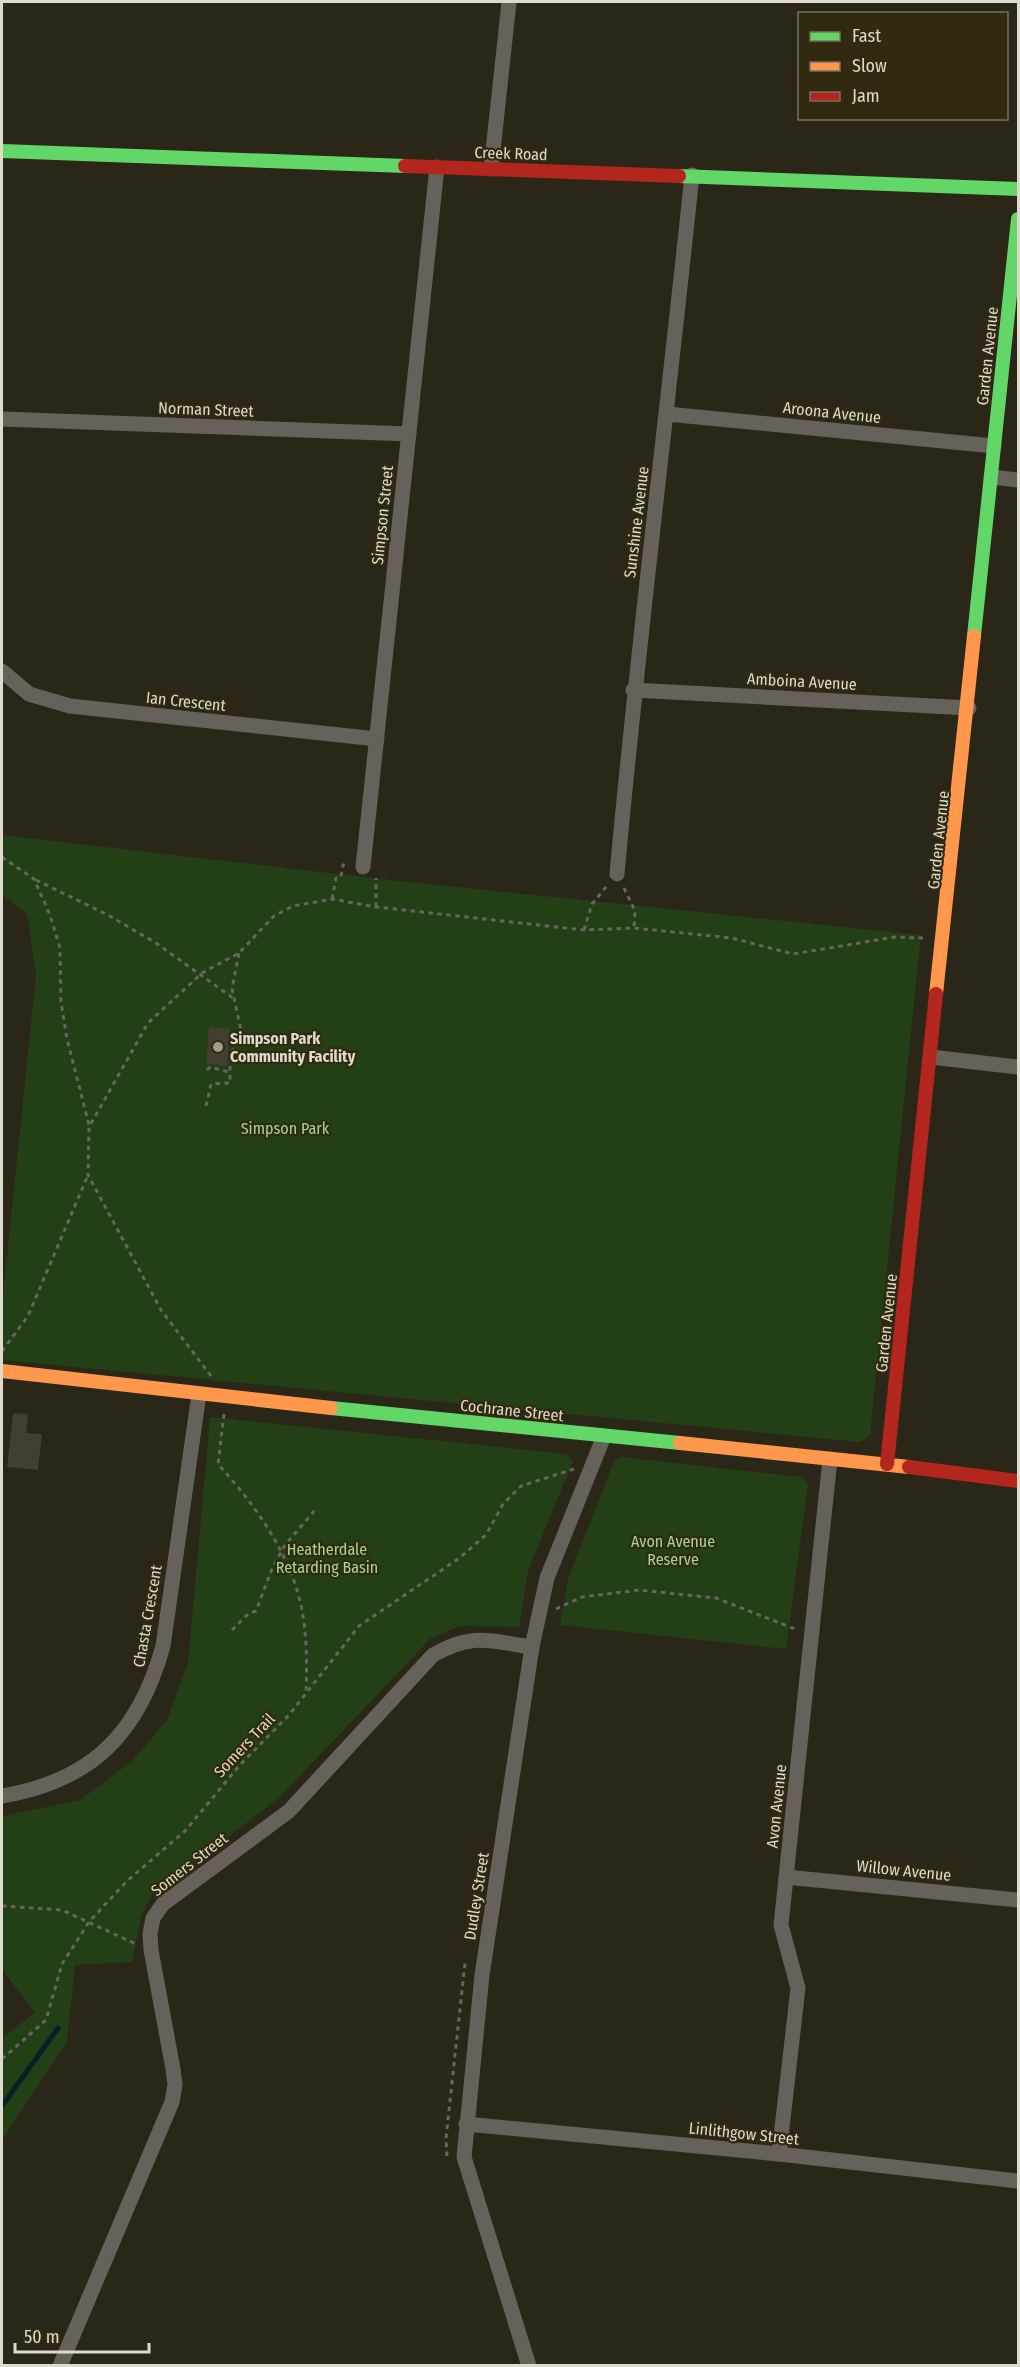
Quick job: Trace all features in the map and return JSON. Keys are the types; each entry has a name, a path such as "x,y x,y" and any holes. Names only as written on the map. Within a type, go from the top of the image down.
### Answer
{"street":[{"path":"491,169 509,2"},
{"name":"Creek Road","path":"2,151 692,175 1018,189"},
{"name":"Simpson Street","path":"363,867 437,166"},
{"name":"Sunshine Avenue","path":"617,874 633,690 667,414 692,175"},
{"name":"Garden Avenue","path":"887,1464 969,708 1018,219"},
{"name":"Aroona Avenue","path":"667,414 994,446"},
{"name":"Norman Street","path":"2,419 409,434"},
{"path":"991,477 1018,480"},
{"name":"Ian Crescent","path":"2,671 29,694 70,706 376,739"},
{"name":"Amboina Avenue","path":"633,690 969,708"},
{"path":"932,1057 1018,1066"},
{"name":"Cochrane Street","path":"2,1371 226,1397 887,1464 1018,1481"},
{"name":"Chasta Crescent","path":"2,1797 30,1792 68,1776 103,1753 132,1720 153,1684 163,1647 199,1394"},
{"name":"Dudley Street","path":"529,2366 464,2157 466,2124 482,1976 532,1647 547,1578 604,1436"},
{"name":"Avon Avenue","path":"779,2154 798,1988 781,1924 830,1459"},
{"name":"Somers Street","path":"60,2366 172,2102 175,2085 151,1950 150,1934 153,1918 163,1904 289,1811 433,1654 456,1642 479,1639 532,1647"},
{"name":"Willow Avenue","path":"786,1877 1018,1900"},
{"name":"Linlithgow Street","path":"466,2124 779,2154 1018,2181"}],"path":[{"path":"2,858 34,879 108,915 202,973 208,982 233,998"},
{"path":"584,930 592,904 617,874 635,911 634,928"},
{"path":"2,1351 28,1316 88,1175 89,1126 64,1021 60,948 34,879"},
{"path":"89,1126 148,1023 202,973 239,953 274,916 293,906 332,899 376,907 584,930 634,928 732,938 793,954 895,937 944,938"},
{"path":"206,1107 211,1084 230,1083 229,1071 241,1030 233,998 234,973 239,953"},
{"path":"207,1070 210,1067 229,1071"},
{"path":"88,1175 161,1310 226,1397 218,1464 253,1503 290,1571 302,1610 307,1662 306,1693"},
{"path":"567,1481 574,1462"},
{"name":"Somers Trail","path":"2,2059 46,2020 62,1964 89,1922 127,1881 185,1831 240,1765 290,1715 359,1626 458,1559 486,1535 510,1495 521,1486 593,1463"},
{"path":"232,1630 248,1614 256,1611 280,1554 316,1509"},
{"path":"539,1617 582,1596 639,1590 716,1598 813,1636"},
{"path":"2,1906 62,1910 151,1950"},
{"path":"448,2162 446,2138 467,1955"}],"green space":[{"name":"Simpson Park","path":"2,835 381,879 921,935 870,1435 860,1442 2,1360 2,1304 36,975 27,914 2,895"},
{"name":"Heatherdale Retarding Basin","path":"210,1417 567,1454 573,1461 528,1571 519,1627 460,1626 431,1638 278,1799 152,1895 141,1916 132,1962 75,1965 67,2042 2,2140 2,2038 35,2013 2,1969 2,1816 80,1800 132,1761 167,1720 188,1663"},
{"name":"Avon Avenue Reserve","path":"621,1457 801,1477 808,1484 786,1649 560,1625 568,1579 614,1461"}],"building":[{"name":"Simpson Park Community Facility","path":"209,1027 230,1029 227,1066 206,1064"},
{"path":"13,1413 28,1414 26,1433 42,1434 38,1470 7,1467"}],"waterway":[{"path":"2,2106 58,2028"}],"traffic: fast":[{"path":"2,151 405,166"},
{"path":"679,176 1018,189"},
{"path":"974,636 1018,219"},
{"path":"331,1408 680,1443"}],"traffic: slow":[{"path":"936,994 974,636"},
{"path":"2,1371 331,1408"},
{"path":"680,1443 909,1467"}],"traffic: jam":[{"path":"405,166 679,176"},
{"path":"887,1464 936,994"},
{"path":"909,1467 1018,1481"}],"place":[{"name":"Simpson Park Community Facility","path":"218,1047"}]}
